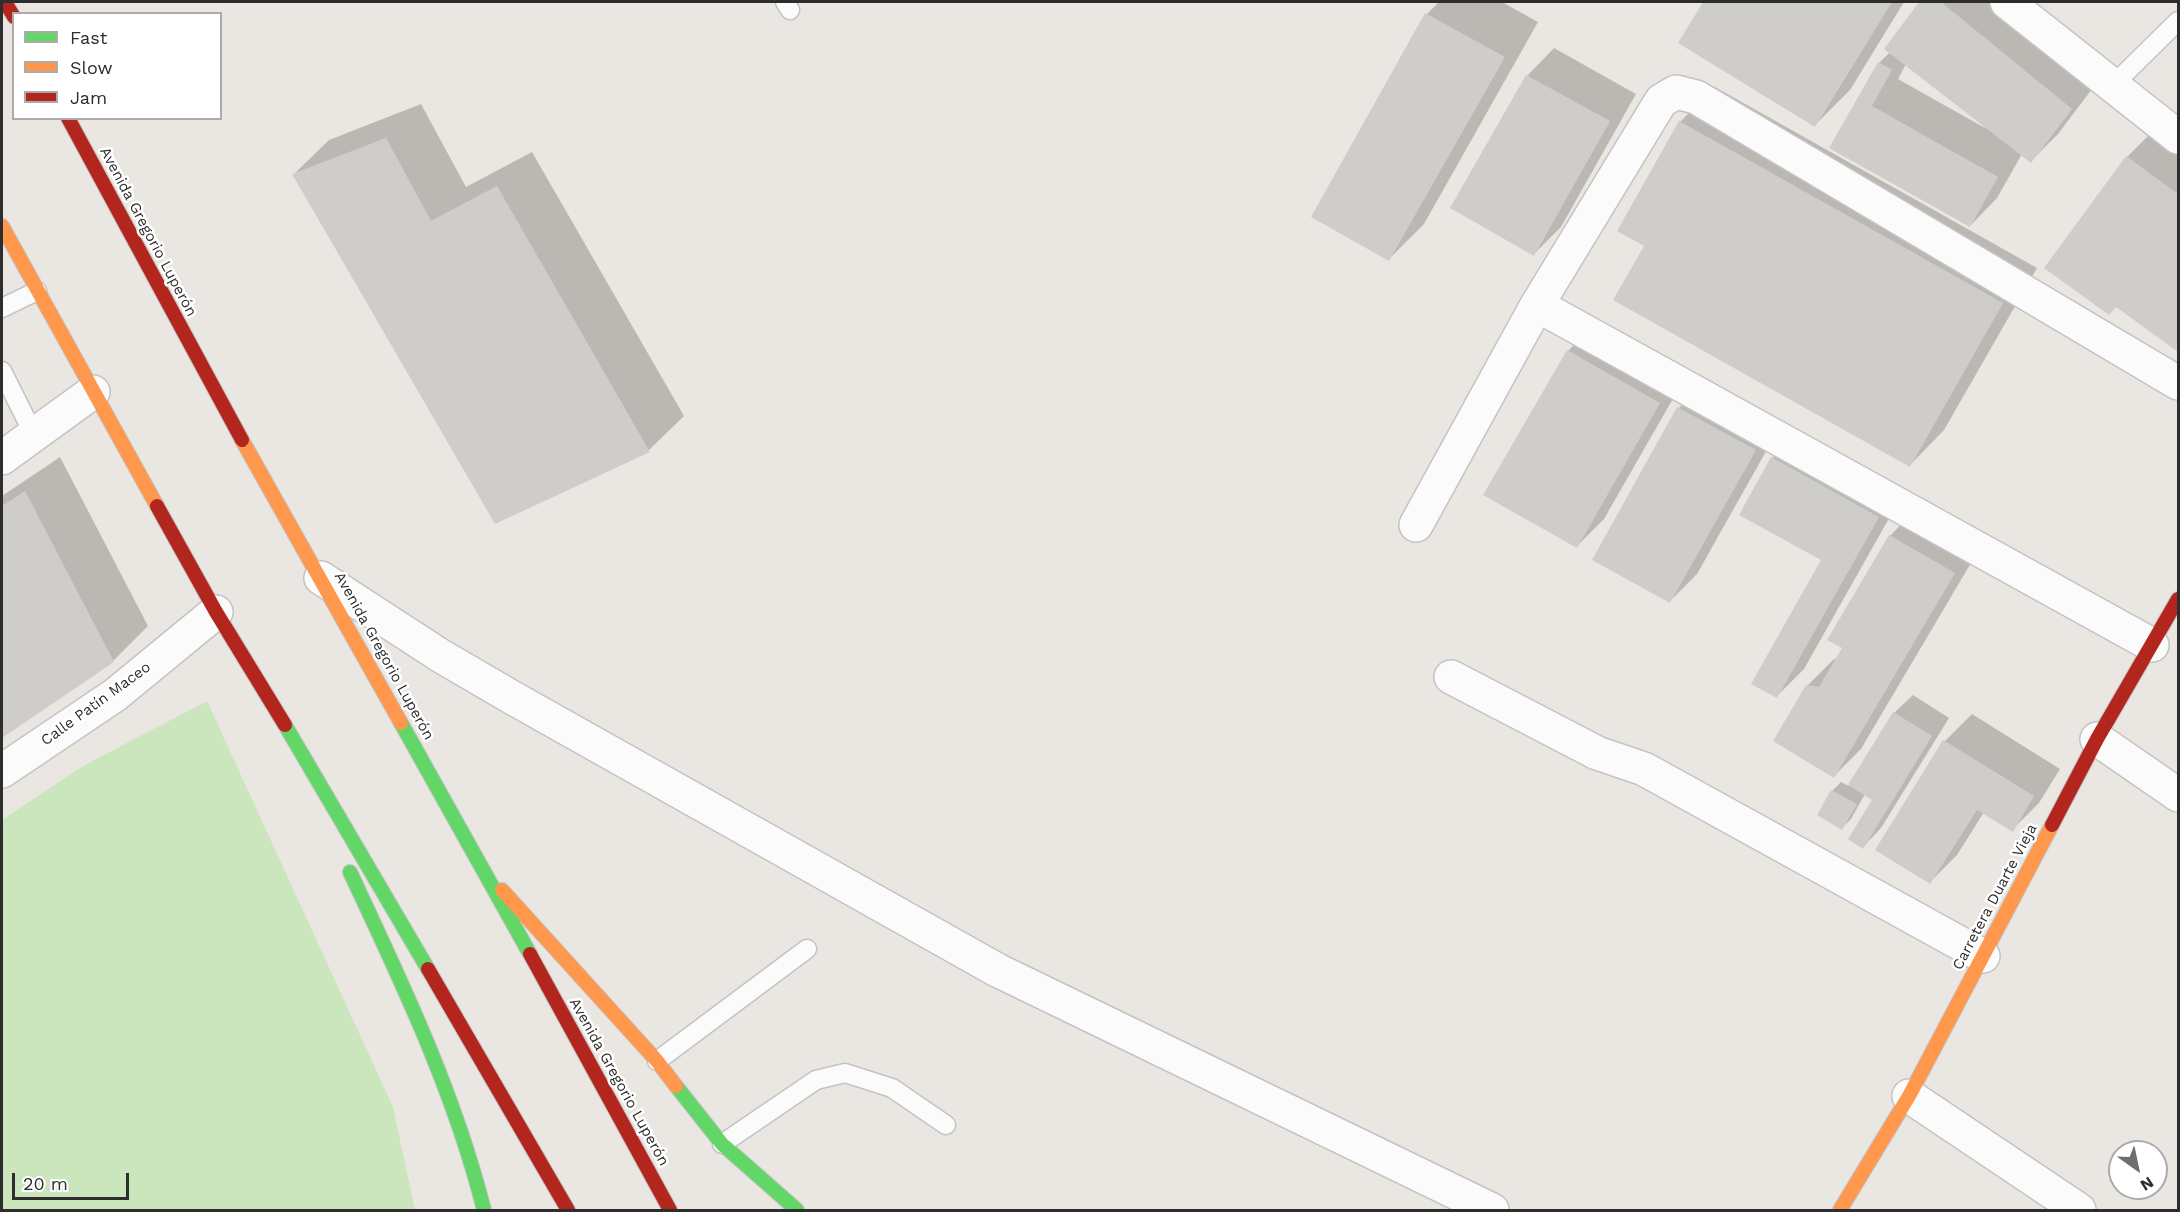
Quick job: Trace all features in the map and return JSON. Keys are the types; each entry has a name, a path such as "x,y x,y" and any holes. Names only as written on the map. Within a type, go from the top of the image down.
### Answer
{"main road":[{"name":"Avenida Gregorio Luperón","path":"69,120 205,373 485,872 670,1210"},
{"path":"2,226 216,612 521,1126 568,1210"},
{"name":"Carretera Duarte Vieja","path":"1840,1210 1909,1096 2097,739 2178,599"},
{"path":"262,686 328,825"},
{"path":"343,857 433,1050 477,1180 484,1210"},
{"path":"485,872 657,1061 722,1144 797,1210"}],"street":[{"path":"2007,2 2178,136"},
{"path":"1416,525 1537,305 1661,101 1676,92 1696,97 2178,384"},
{"path":"1537,305 2152,645"},
{"path":"2,458 93,392"},
{"path":"321,578 441,656 997,970 1492,1210"},
{"name":"Calle Patín Maceo","path":"2,771 115,694 216,612"},
{"path":"1451,677 1597,753 1644,769 1983,956"},
{"path":"2097,739 2178,795"},
{"path":"1909,1096 2079,1210"}],"lane":[{"path":"2114,86 2178,21"},
{"path":"2,308 37,291"},
{"path":"2,371 34,435"},
{"path":"657,1061 807,949"},
{"path":"722,1144 816,1080 845,1073 892,1088 946,1125"}],"green space":[{"path":"207,701 393,1107 415,1210 2,1210 2,820 83,766"}],"building":[{"path":"1703,2 1892,2 1815,127 1678,43"},
{"path":"1919,2 1941,2 2072,109 2031,163 1884,49"},
{"path":"1425,13 1505,57 1389,261 1311,217"},
{"path":"1878,62 1892,70 1872,106 1998,177 1970,227 1829,148"},
{"path":"1526,75 1610,121 1534,256 1450,208"},
{"path":"1679,121 2003,303 1910,467 1613,300 1644,246 1617,231"},
{"path":"386,138 431,221 497,186 650,452 495,524 292,174"},
{"path":"2126,156 2178,194 2178,352 2116,307 2109,315 2044,268"},
{"path":"1567,350 1660,403 1577,548 1483,495"},
{"path":"1677,407 1756,450 1670,603 1592,560"},
{"path":"1771,457 1879,517 1777,698 1751,684 1821,560 1739,515"},
{"path":"25,491 114,662 2,738 2,506"},
{"path":"1889,535 1955,573 1834,778 1773,741 1806,685 1819,687 1842,648 1827,640"},
{"path":"1893,712 1932,736 1863,849 1848,839 1872,800 1848,785"},
{"path":"1943,740 2034,796 2013,832 1977,810 1930,884 1875,850"},
{"path":"1831,790 1857,804 1842,830 1817,815"}],"traffic: fast":[{"path":"401,723 530,954"},
{"path":"285,725 428,969"},
{"path":"350,872 407,996 442,1080 472,1166 484,1210"},
{"path":"676,1086 722,1144 797,1210"}],"traffic: slow":[{"path":"2,226 157,506"},
{"path":"242,440 401,723"},
{"path":"1840,1210 1909,1096 2052,825"},
{"path":"502,890 657,1061 676,1086"}],"traffic: jam":[{"path":"5,2 12,14"},
{"path":"69,120 242,440"},
{"path":"157,506 216,612 285,725"},
{"path":"2052,825 2097,739 2178,599"},
{"path":"530,954 670,1210"},
{"path":"428,969 568,1210"}]}
